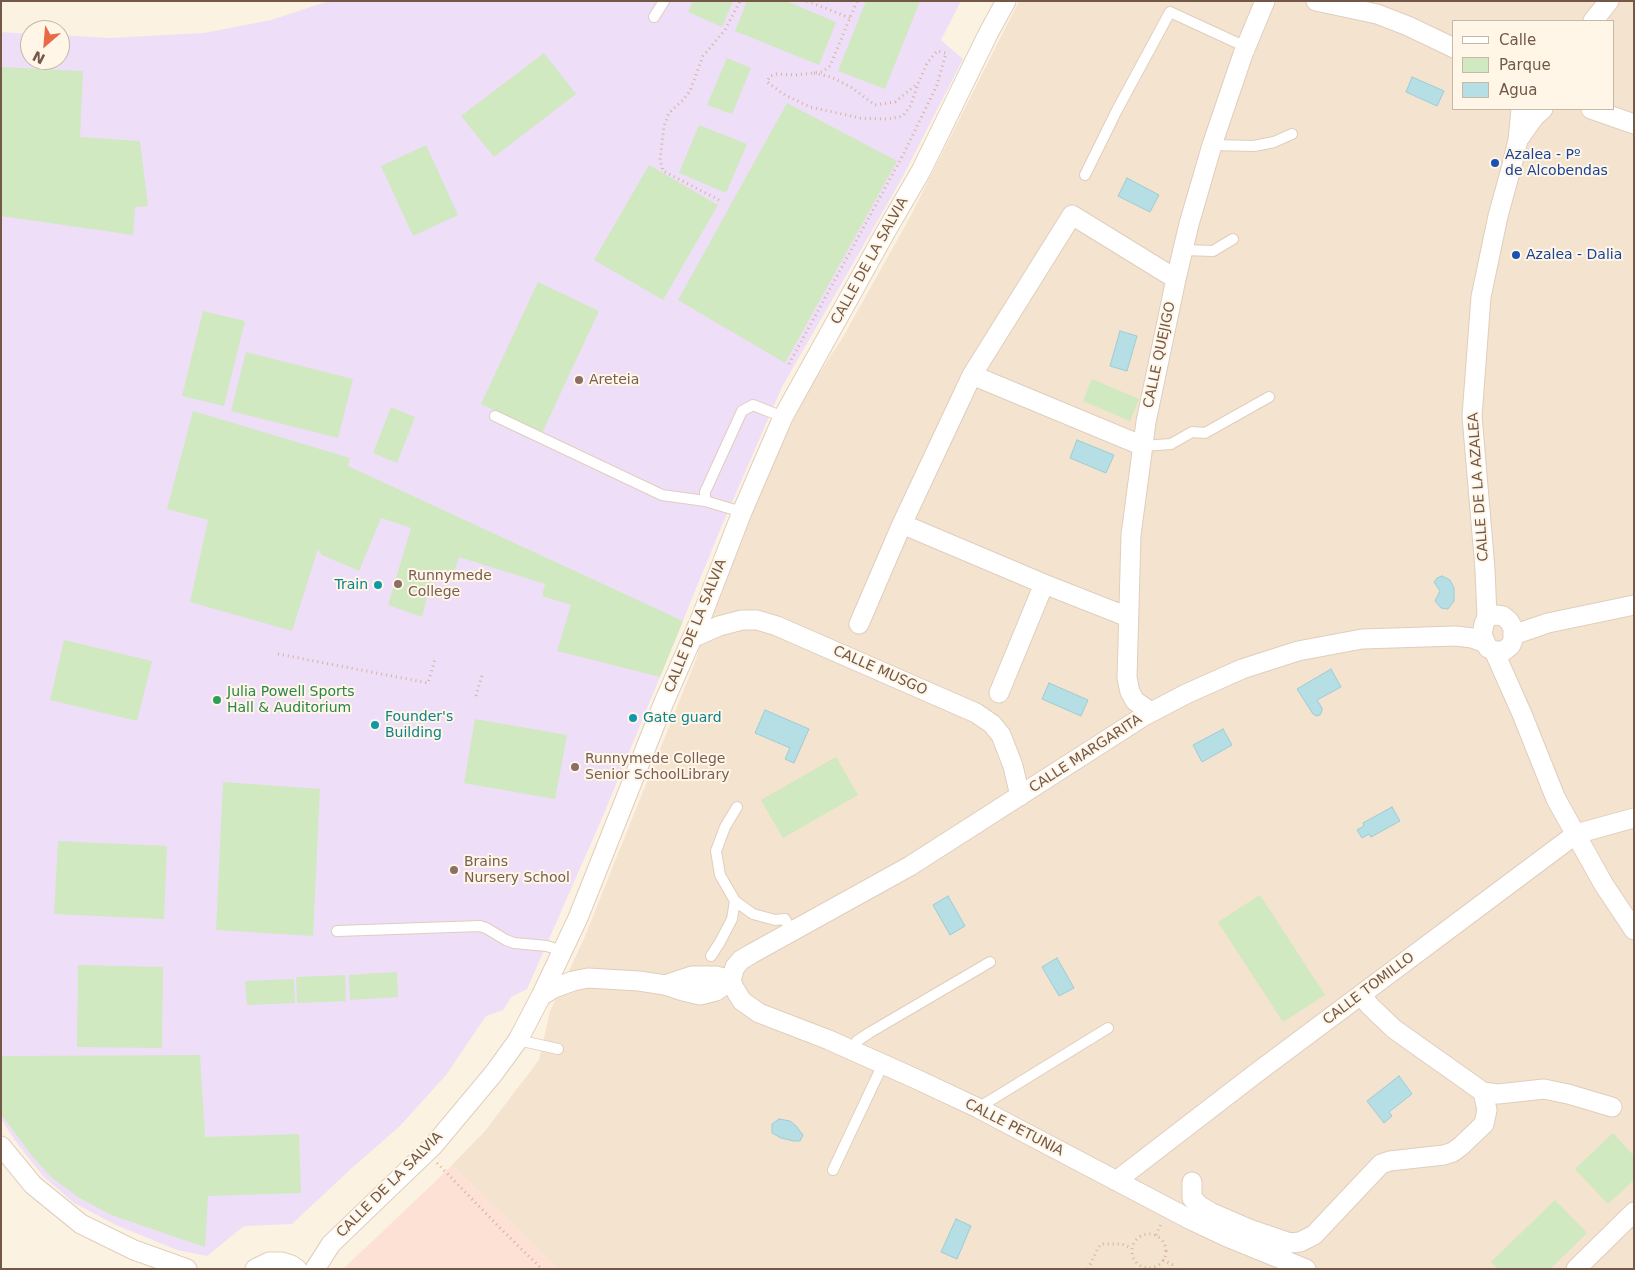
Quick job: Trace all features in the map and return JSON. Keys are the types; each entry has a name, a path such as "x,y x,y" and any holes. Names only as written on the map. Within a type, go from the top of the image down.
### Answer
{"street":[{"name":"CALLE DE LA SALVIA","path":"294,1267 331,1244 427,1152 488,1080 518,1040 578,918 742,512 783,417 921,171 1006,1"},
{"name":"CALLE QUEJIGO","path":"1151,712 1135,701 1130,692 1127,678 1131,535 1146,422 1176,279 1212,145 1264,1"},
{"path":"1316,1 1376,14 1408,26 1452,47"},
{"path":"1594,20 1609,1"},
{"name":"CALLE DE LA AZALEA","path":"1501,644 1513,628 1509,621 1495,617 1485,569 1472,416 1481,297 1498,216 1512,169 1518,140 1521,110"},
{"name":"CALLE DE LA AZALEA","path":"1518,140 1527,126 1542,110"},
{"path":"1594,110 1634,124"},
{"path":"859,624 902,524 972,375 1072,215 1176,279"},
{"path":"972,375 1143,446"},
{"path":"902,524 1128,617"},
{"path":"999,693 1044,584"},
{"path":"1501,644 1548,623 1634,605"},
{"path":"1495,617 1483,628 1482,635 1501,644 1522,714 1556,799 1604,885 1634,930"},
{"name":"CALLE MUSGO","path":"692,638 719,626 742,620 757,620 777,626 976,713 992,724 1001,735 1014,766 1020,796"},
{"name":"CALLE MARGARITA","path":"731,980 735,967 741,960 910,866 1151,712 1242,669 1298,650 1362,639 1456,636 1501,644"},
{"name":"CALLE TOMILLO","path":"1116,1181 1576,834 1634,818"},
{"path":"562,951 570,963 588,978"},
{"path":"541,996 554,988 588,978 639,981 665,985 692,976 716,976 731,980"},
{"name":"CALLE PETUNIA","path":"731,980 739,997 749,1007 759,1013 851,1050 978,1108 1193,1221 1306,1269"},
{"path":"1361,995 1394,1029 1483,1092 1498,1094 1544,1089 1612,1107"},
{"path":"1192,1182 1192,1198 1200,1206 1212,1213 1249,1229 1290,1243 1300,1242 1314,1236 1381,1164 1390,1161 1444,1155 1453,1152 1461,1146 1484,1124 1487,1110 1483,1092"},
{"path":"1,1146 33,1185 81,1224 134,1250 187,1269"},
{"path":"1576,1269 1634,1212"},
{"name":"CALLE DE LA SALVIA","path":"315,1269 331,1244"},
{"path":"255,1269 269,1262 282,1262 294,1267"}],"lane":[{"path":"654,18 664,1"},
{"path":"1085,175 1117,110 1170,12 1246,47"},
{"path":"1212,145 1254,146 1274,142 1292,134"},
{"path":"1183,250 1213,251 1233,239"},
{"path":"1143,446 1171,444 1192,432 1204,433 1269,397"},
{"path":"705,501 705,492 742,411 754,405 783,417"},
{"path":"495,416 662,495 705,501 742,512"},
{"path":"737,807 725,827 716,851 720,875 734,902 753,914 775,920 786,919 792,931"},
{"path":"711,956 732,919 734,902"},
{"path":"337,931 480,926 514,943 547,946 562,951"},
{"path":"851,1050 857,1041 869,1033 990,962"},
{"path":"978,1108 1108,1028"},
{"path":"518,1040 558,1049"},
{"path":"833,1170 883,1064"}],"path":[{"path":"719,200 663,171 660,160 664,126 669,113 690,91 703,56 725,30 740,1"},
{"path":"807,1 850,18"},
{"path":"788,364 903,155 937,85 946,53 937,51 927,63 911,105 903,116 888,119 860,118 810,107 785,95 767,82 770,76 777,74 822,72 830,66 857,1"},
{"path":"810,73 831,77 851,87 875,105 895,102 918,84"},
{"path":"278,654 428,683 435,659"},
{"path":"476,696 483,672"},
{"path":"427,1152 542,1269"},
{"path":"1145,1234 1156,1235 1161,1238 1166,1249 1163,1260 1154,1267 1142,1267 1134,1260 1132,1254 1132,1248 1136,1239 1145,1234"},
{"path":"1088,1269 1098,1248 1102,1244 1122,1244 1132,1248"},
{"path":"1163,1260 1175,1269"}],"shaded area":[{"path":"329,1 961,1 941,40 963,59 902,178 782,387 720,530 603,816 527,989 511,997 503,1010 486,1016 446,1075 400,1126 292,1224 244,1226 207,1256 177,1250 116,1225 74,1203 43,1176 16,1142 1,1119 1,32 20,33 20,70 70,70 70,36 109,38 204,33 271,20"},
{"path":"1019,1 1634,1 1634,1269 558,1269 452,1165 485,1131 539,1060 550,1011 583,941 695,662 711,613 780,448 806,394 843,337 909,219"},
{"path":"452,1165 558,1269 343,1269 439,1178"}],"green space":[{"path":"693,1 733,1 722,27 688,12"},
{"path":"747,1 786,1 836,22 819,65 735,31"},
{"path":"866,1 920,1 885,89 838,71"},
{"path":"544,53 576,94 494,157 461,116"},
{"path":"727,58 751,68 732,114 707,105"},
{"path":"1,67 20,68 20,70 83,71 80,137 140,141 148,206 135,207 133,235 1,216"},
{"path":"787,103 897,161 785,363 678,300"},
{"path":"699,125 747,144 726,193 679,173"},
{"path":"426,145 458,215 413,236 381,166"},
{"path":"649,165 718,205 663,300 594,260"},
{"path":"538,282 599,311 542,433 481,404"},
{"path":"203,311 245,321 224,406 182,396"},
{"path":"246,352 353,379 338,438 231,411"},
{"path":"1092,379 1139,399 1130,421 1083,401"},
{"path":"391,407 415,417 397,463 373,453"},
{"path":"193,411 350,458 348,466 683,621 660,677 557,651 571,605 542,596 545,584 459,557 452,579 433,574 422,617 388,605 411,528 381,518 359,571 322,555 318,549 292,631 190,602 208,520 167,509"},
{"path":"64,640 152,661 137,721 50,700"},
{"path":"475,719 567,735 555,799 464,783"},
{"path":"836,757 858,795 783,838 761,800"},
{"path":"223,782 320,789 313,936 216,930"},
{"path":"58,841 167,846 164,919 54,914"},
{"path":"1260,895 1325,995 1283,1022 1218,922"},
{"path":"78,965 163,967 162,1048 77,1047"},
{"path":"397,972 398,997 350,1000 349,975"},
{"path":"345,975 346,1001 297,1003 296,977"},
{"path":"294,979 295,1003 247,1005 245,981"},
{"path":"200,1055 205,1137 299,1134 301,1193 208,1196 205,1247 111,1215 78,1197 52,1178 32,1156 1,1114 1,1056"},
{"path":"1613,1133 1634,1156 1634,1180 1608,1204 1575,1169"},
{"path":"1555,1200 1587,1233 1550,1269 1498,1269 1491,1262"}],"water":[{"path":"1412,77 1444,91 1437,106 1406,92"},
{"path":"1127,178 1159,195 1150,212 1118,196"},
{"path":"1120,331 1137,336 1127,371 1110,366"},
{"path":"1077,440 1114,455 1106,473 1070,458"},
{"path":"1442,576 1450,580 1454,588 1454,601 1448,609 1441,608 1435,601 1440,591 1434,582"},
{"path":"1331,669 1341,687 1317,700 1322,711 1320,715 1316,716 1297,689"},
{"path":"1049,683 1088,700 1081,716 1042,699"},
{"path":"765,710 809,729 794,763 785,759 790,748 755,733"},
{"path":"1223,729 1232,745 1202,762 1193,745"},
{"path":"1392,807 1400,821 1371,837 1369,834 1362,838 1357,830 1364,826 1363,823"},
{"path":"948,896 965,926 950,935 933,905"},
{"path":"1057,958 1074,988 1059,996 1042,967"},
{"path":"1399,1076 1412,1094 1389,1112 1392,1116 1384,1123 1367,1101"},
{"path":"779,1119 790,1121 796,1126 803,1135 800,1141 781,1138 772,1133 772,1124"},
{"path":"956,1219 971,1226 957,1259 941,1252"}],"place":[{"name":"Azalea - Pº de Alcobendas","path":"1495,163"},
{"name":"Azalea - Dalia","path":"1516,255"},
{"name":"Areteia","path":"579,380"},
{"name":"Runnymede College","path":"398,584"},
{"name":"Train","path":"378,585"},
{"name":"Julia Powell Sports Hall & Auditorium","path":"217,700"},
{"name":"Gate guard","path":"633,718"},
{"name":"Founder's Building","path":"375,725"},
{"name":"Runnymede College Senior SchoolLibrary","path":"575,767"},
{"name":"Brains Nursery School","path":"454,870"}]}
